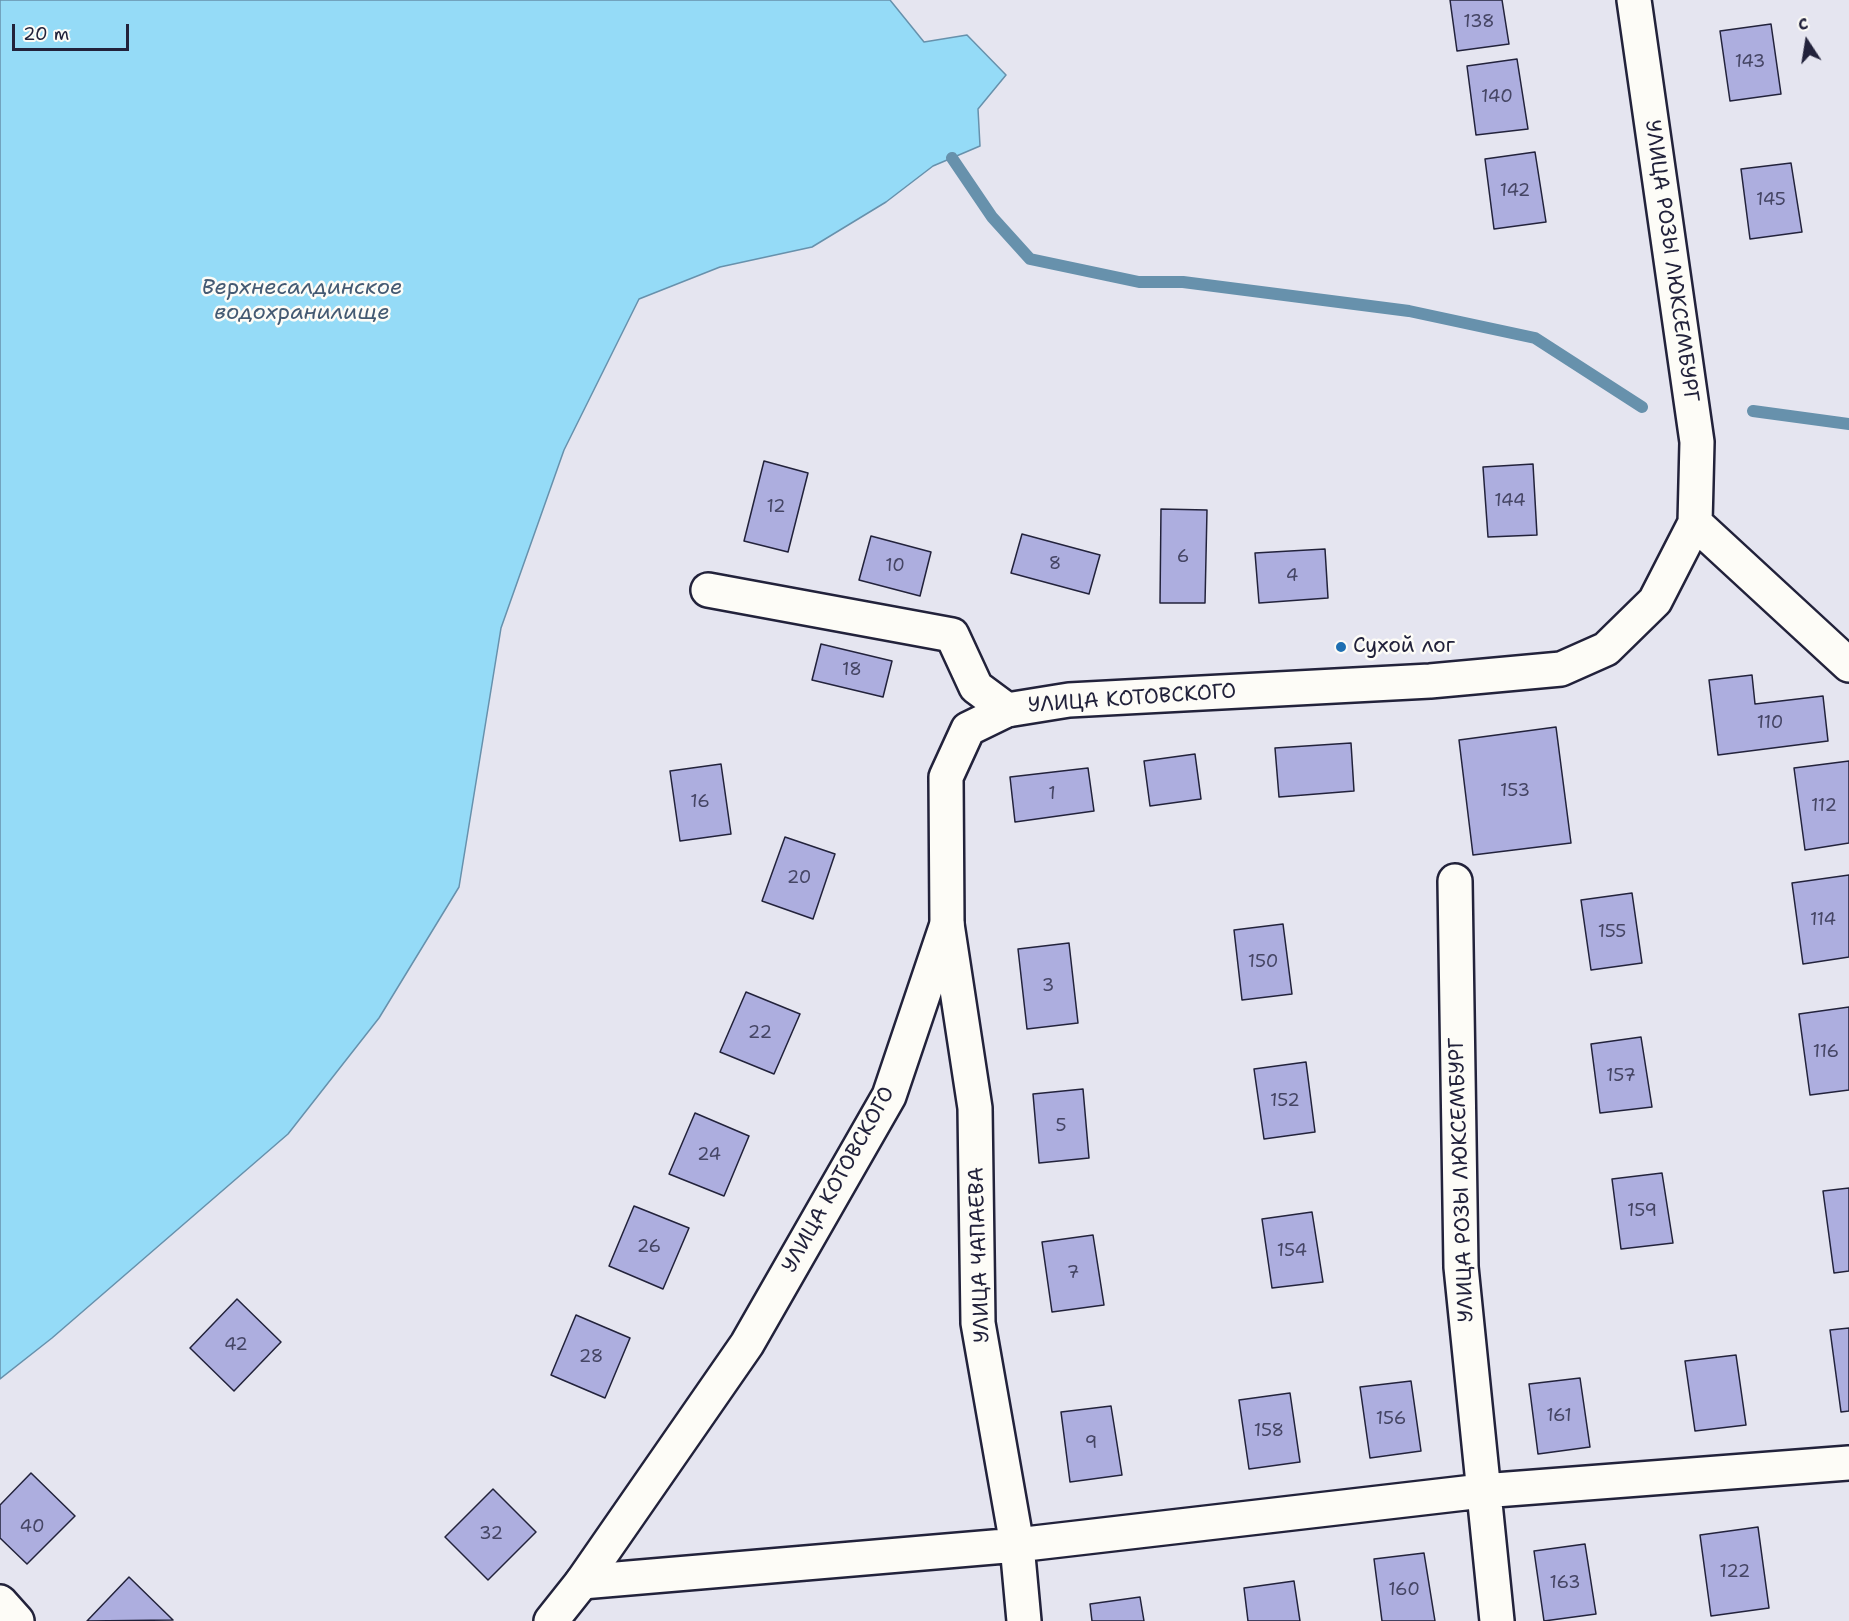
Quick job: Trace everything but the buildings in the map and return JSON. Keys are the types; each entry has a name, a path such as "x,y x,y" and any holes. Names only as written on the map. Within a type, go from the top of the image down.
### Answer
{"street":[{"name":"УЛИЦА РОЗЫ ЛЮКСЕМБУРГ","path":"1634,0 1697,442 1695,523"},
{"path":"1695,523 1849,665"},
{"name":"УЛИЦА КОТОВСКОГО","path":"551,1621 582,1582 747,1344 889,1096 946,924 946,777 968,729 1007,710 1069,700 1430,681 1561,669 1606,649 1655,601 1695,523"},
{"path":"708,590 952,635 976,687 1007,710"},
{"name":"УЛИЦА РОЗЫ ЛЮКСЕМБУРГ","path":"1455,881 1461,1267 1497,1621"},
{"name":"УЛИЦА ЧАПАЕВА","path":"946,924 975,1108 978,1323 1017,1545 1024,1621"},
{"path":"582,1582 1017,1545 1482,1491 1849,1462"},
{"path":"0,1602 17,1621"}],"water":[{"name":"Верхнесалдинское водохранилище","path":"0,0 890,0 924,42 967,35 1006,75 978,109 980,146 933,166 886,202 812,247 720,267 639,299 564,450 501,628 459,887 379,1018 288,1134 52,1338 0,1379"}],"waterway":[{"path":"952,158 992,217 1030,259 1139,282 1183,282 1409,311 1535,338 1642,407"},
{"path":"1753,411 1849,424"}],"place":[{"name":"Сухой лог","path":"1341,647"}]}
